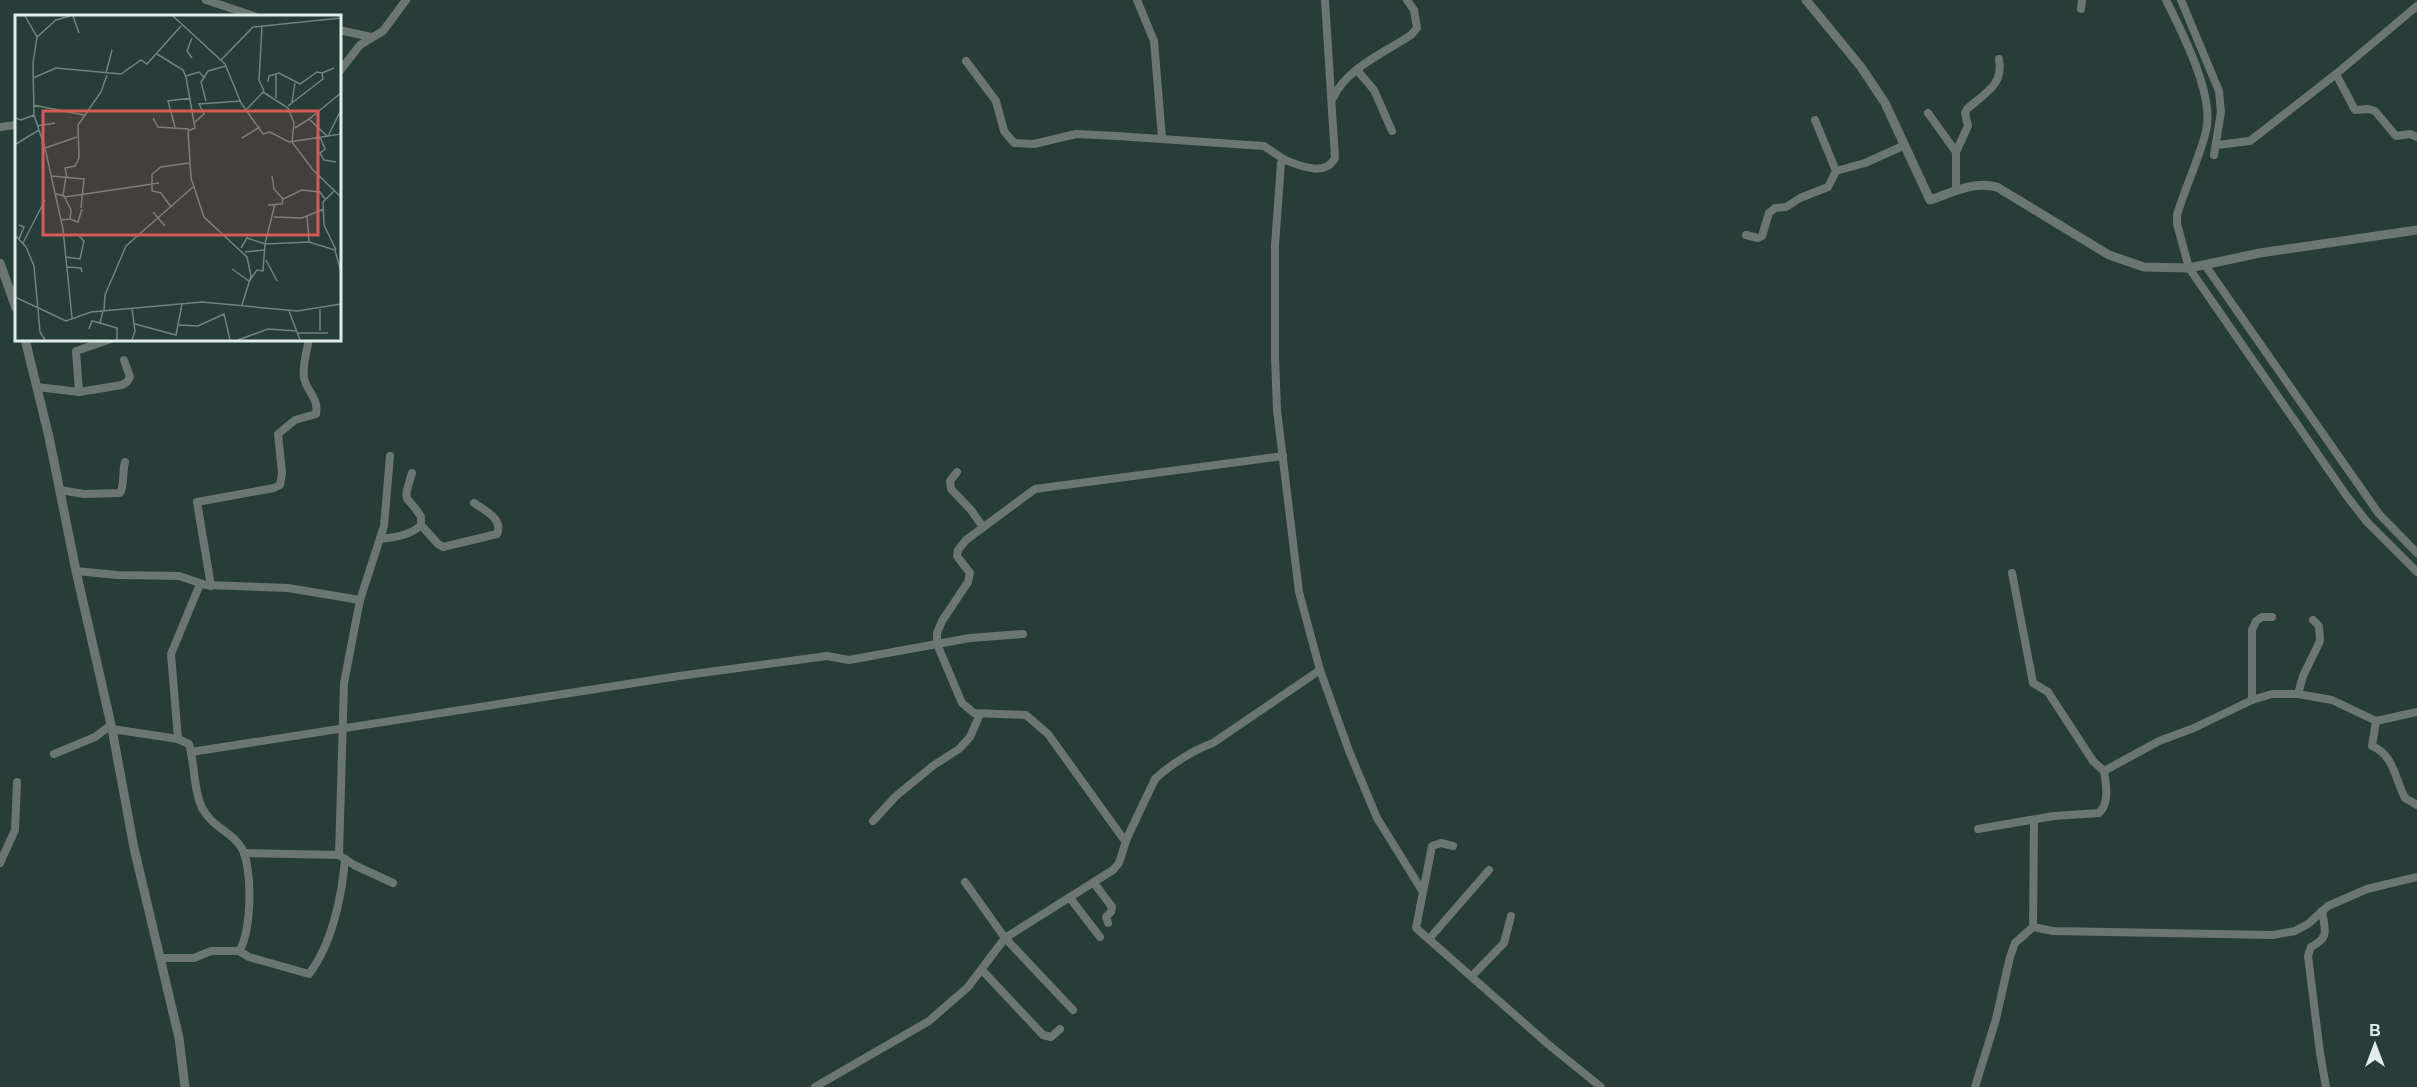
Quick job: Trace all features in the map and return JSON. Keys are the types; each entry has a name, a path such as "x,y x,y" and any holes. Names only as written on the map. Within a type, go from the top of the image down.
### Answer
{"street":[{"path":"206,0 251,15"},
{"path":"340,71 360,45 383,31 398,15 406,0"},
{"path":"1137,0 1155,41 1162,138"},
{"path":"966,61 996,101 1004,130 1014,143 1034,144 1076,134 1264,146 1285,160 1316,169 1331,166 1335,158 1325,0"},
{"path":"1331,101 1343,81 1411,35 1417,28 1417,20 1407,0"},
{"path":"1806,0 1861,67 1885,103 1930,200 1969,185 1984,184 1997,187 2123,262 2144,267 2189,268 2260,253 2417,230"},
{"path":"2081,9 2082,0"},
{"path":"2166,0 2202,85 2208,114 2207,130 2177,215 2177,224 2189,268 2346,495 2367,522 2417,572"},
{"path":"2181,0 2218,92 2221,112 2214,155"},
{"path":"2217,145 2250,141 2416,8"},
{"path":"340,30 371,37"},
{"path":"1956,190 1956,152 1968,126 1965,113 1998,82 1999,59"},
{"path":"1357,70 1374,90 1392,131"},
{"path":"2336,74 2355,110 2372,109 2396,136 2410,134 2417,137"},
{"path":"1928,113 1956,152"},
{"path":"1815,120 1836,171"},
{"path":"0,127 15,125"},
{"path":"1746,235 1758,238 1762,236 1769,213 1775,208 1786,207 1800,198 1828,187 1836,171 1873,160 1905,145"},
{"path":"1285,160 1281,163 1278,176 1274,346 1282,456 1299,592 1320,670 1349,751 1377,818 1423,892"},
{"path":"0,263 15,305"},
{"path":"2205,265 2379,514 2417,552"},
{"path":"25,340 111,727 134,848 179,1038 185,1087"},
{"path":"79,392 76,351 108,340"},
{"path":"211,586 196,502 274,488 280,484 282,473 278,434 295,420 315,414 317,408 317,402 304,377 309,340"},
{"path":"37,387 79,392 127,382 130,376 124,360"},
{"path":"161,958 194,958 212,951 239,951 249,957 309,974 337,913 342,894 342,730 345,672 360,600 384,526 390,456"},
{"path":"1125,841 1048,734 1033,719 1017,713 980,714 968,710 962,703 937,644 937,633 942,621 968,582 970,573 957,556 958,550 966,540 1035,489 1282,456"},
{"path":"60,490 84,494 120,493 125,462"},
{"path":"957,472 950,481 951,489 983,527"},
{"path":"380,539 401,536 421,525 422,516 407,501 405,495 412,473"},
{"path":"421,525 443,547 497,534 500,526 497,521 474,503"},
{"path":"76,571 117,575 179,576 211,586 288,588 360,600"},
{"path":"1978,829 2099,813 2103,810 2106,800 2104,771 2093,761 2048,692 2033,682 2012,573"},
{"path":"178,739 171,654 200,584"},
{"path":"2252,700 2252,630 2256,621 2262,617 2272,617"},
{"path":"2298,694 2302,676 2320,641 2319,626 2313,620"},
{"path":"191,752 679,676 827,656 849,660 970,638 1023,633"},
{"path":"815,1087 929,1021 968,987 1005,938 1113,870 1119,863 1125,841 1155,779 1162,772 1213,743 1320,670"},
{"path":"2104,771 2159,741 2194,728 2252,700 2272,694 2298,694 2332,700 2376,721 2417,712"},
{"path":"873,821 896,796 934,765 959,749 970,737 980,714"},
{"path":"2376,721 2372,746 2385,753 2405,798 2417,805"},
{"path":"54,754 95,737 111,727 178,739 189,744 201,807 214,825 233,838 244,853 248,865 246,931 239,951"},
{"path":"0,863 15,830 17,782"},
{"path":"1975,1087 2015,943 2033,927 2034,820"},
{"path":"1453,846 1441,843 1432,846 1416,926 1549,1045 1601,1087"},
{"path":"244,853 342,857 393,883"},
{"path":"1429,939 1489,870"},
{"path":"2033,927 2054,931 2273,935 2295,931 2308,924 2328,906 2367,889 2417,877"},
{"path":"965,882 1005,938 1073,1010"},
{"path":"1094,883 1112,907 1106,917 1108,922"},
{"path":"1070,898 1100,937"},
{"path":"2322,911 2325,935 2322,941 2312,946 2308,956 2326,1087"},
{"path":"1472,976 1504,943 1511,916"},
{"path":"982,970 1043,1035 1051,1037 1060,1029"}]}
